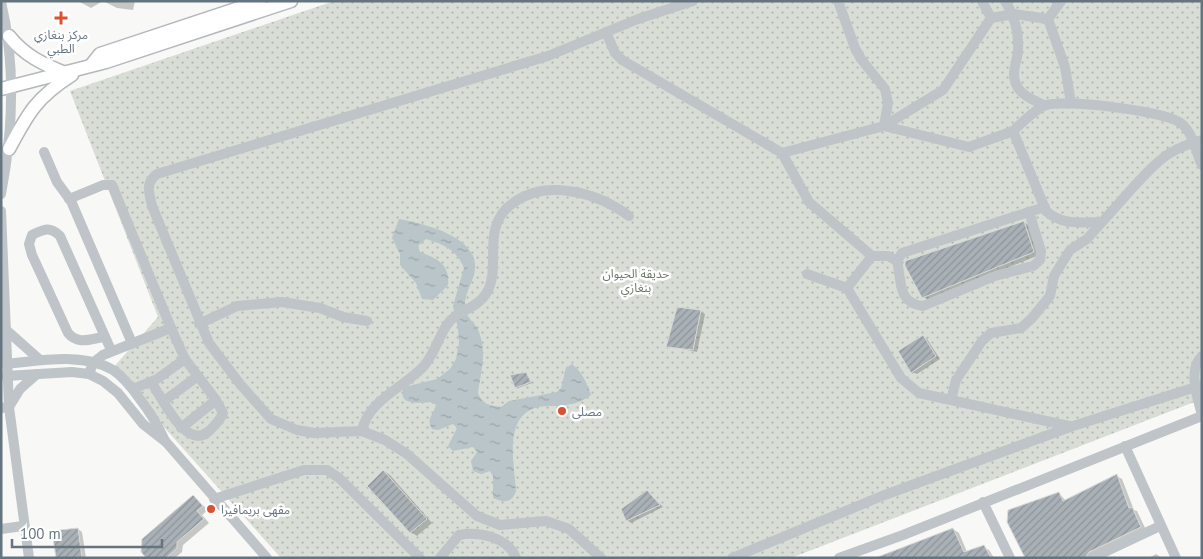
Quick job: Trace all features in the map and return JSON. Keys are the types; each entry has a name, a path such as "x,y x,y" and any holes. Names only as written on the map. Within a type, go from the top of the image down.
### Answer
{"main road":[{"path":"6,88 106,62 260,1"},
{"path":"208,23 291,1"},
{"path":"9,36 18,47 32,58 65,73"},
{"path":"9,150 38,101 53,87 88,66"}],"street":[{"path":"601,558 569,529 546,521 500,525 477,516 407,454 385,440 362,431 314,433 297,430 271,419 240,384 208,343 152,206 148,188 150,180 157,174 548,56 606,32 693,1"},
{"path":"838,1 855,48 886,89 888,103 884,126"},
{"path":"982,1 991,18"},
{"path":"1005,1 1014,14 1019,49 1014,76 1016,86 1022,94 1044,105"},
{"path":"1048,19 1061,1"},
{"path":"1,2 9,36 6,88 9,150 1,194"},
{"path":"782,154 884,126 943,90 991,18 1014,14 1048,19"},
{"path":"1048,19 1065,67 1071,103"},
{"path":"606,32 615,53 622,60 782,154 808,202 872,256 888,256 897,261"},
{"path":"884,126 969,147 1013,131 1044,105 1060,102 1071,103 1144,112 1174,119 1186,128 1197,141 1202,165"},
{"path":"1013,131 1044,207 1057,220 1102,222"},
{"path":"951,400 956,380 982,341 991,333 1021,328 1032,318 1050,296 1054,276 1070,250 1087,239 1156,164 1169,153 1197,141"},
{"path":"44,152 57,182 70,199 132,343"},
{"path":"70,199 103,185 112,185 170,328 185,359 216,400 223,413 220,422 204,436 194,437 181,428 150,382"},
{"path":"362,431 364,421 381,400 422,368 432,357 446,327 453,319 471,308 486,294 491,281 492,238 498,220 512,203 536,191 565,191 587,195 613,204 629,216"},
{"path":"1029,212 1041,251 1040,260 1033,266 995,276 922,306 914,305 905,300 897,261 902,253 1044,207"},
{"path":"1,211 3,328 6,364 5,408 29,558"},
{"path":"104,337 80,342 74,340 68,333 32,256 29,244 32,235 45,229 54,230 60,236 111,350"},
{"path":"847,288 872,256"},
{"path":"807,274 847,288 901,378 919,394 1070,427"},
{"path":"199,324 237,306 282,302 320,308 343,317 367,321"},
{"path":"3,328 22,347 40,360"},
{"path":"89,374 92,363 111,350 170,328"},
{"path":"838,558 1202,416 1198,386 1194,374 1198,360 1202,356"},
{"path":"133,389 150,382 185,359"},
{"path":"6,364 40,360 83,361 112,369 124,378 133,389 157,422 166,442"},
{"path":"6,376 72,372 89,374 118,392 143,424 166,442 267,558"},
{"path":"5,408 20,389 38,374"},
{"path":"164,401 198,376"},
{"path":"732,558 828,516 1070,427 1198,386"},
{"path":"181,428 216,400"},
{"path":"1125,446 1176,558"},
{"path":"214,499 304,470 315,468 327,470 339,478 420,558"},
{"path":"983,502 1010,558"},
{"path":"1,529 23,526"},
{"path":"1092,558 1160,526"},
{"path":"440,558 459,535 471,532 487,535 503,543 516,558"}],"green space":[{"name":"حديقة الحيوان بنغازي","path":"334,1 1202,1 1202,399 791,558 281,558 112,369 158,317 70,91"}],"water":[{"path":"399,219 422,224 448,234 468,248 474,258 475,269 465,301 465,310 478,329 483,347 483,362 478,393 484,402 501,407 509,401 557,392 561,388 566,368 572,364 586,382 591,395 581,401 532,409 522,416 516,426 514,438 516,491 510,500 501,501 493,498 493,476 490,471 481,474 473,471 471,461 477,452 473,447 453,451 448,446 457,428 453,424 438,430 432,429 430,419 436,405 432,402 410,402 403,398 404,387 437,379 450,369 456,359 459,343 453,306 464,268 453,252 438,243 426,239 418,246 420,252 437,260 445,267 448,285 433,300 422,299 416,283 400,265 400,254 392,238"}],"building":[{"path":"1024,221 1034,252 922,298 905,266 905,261"},
{"path":"677,307 701,310 693,350 666,347"},
{"path":"923,335 936,356 911,373 898,351"},
{"path":"526,372 531,382 515,388 510,375"},
{"path":"383,470 427,519 410,533 367,486"},
{"path":"1117,474 1129,508 1132,507 1141,527 1089,552 1085,558 1025,558 1007,522 1008,510 1059,492 1063,501"},
{"path":"647,490 660,505 626,521 621,509"},
{"path":"193,495 203,506 197,511 204,519 177,542 177,548 166,558 146,558 141,552 142,539"},
{"path":"78,528 82,558 56,558 52,531"},
{"path":"953,528 964,552 984,545 991,558 875,558"}],"place":[{"name":"مركز بنغازي الطبي","path":"61,18"},
{"name":"مصلى","path":"562,411"},
{"name":"مقهى بريمافيرا","path":"211,509"}]}
